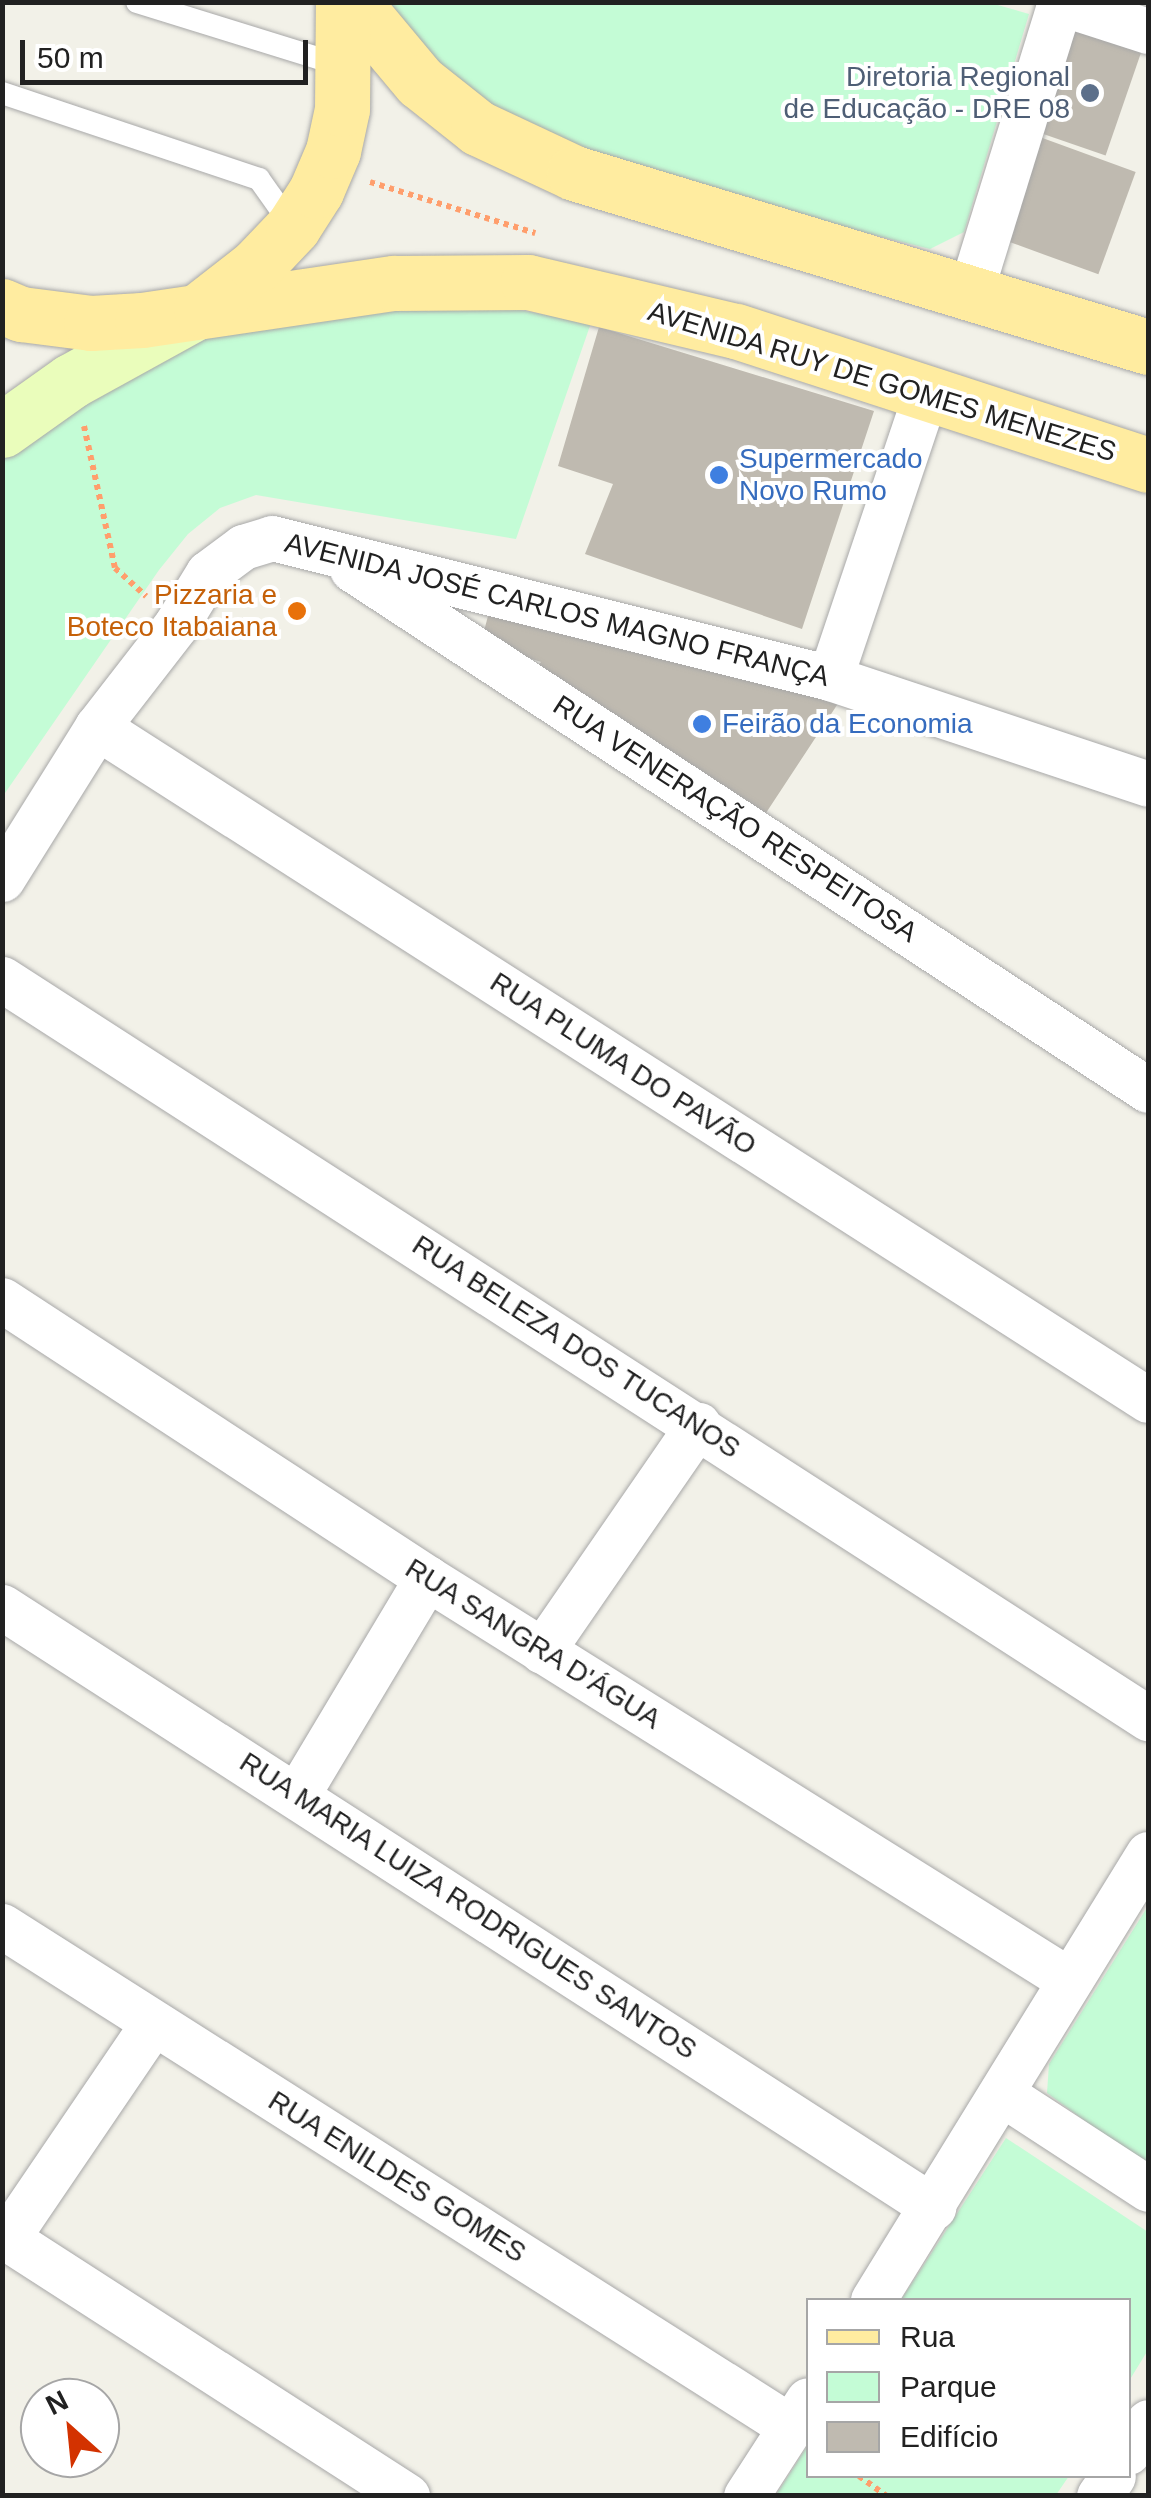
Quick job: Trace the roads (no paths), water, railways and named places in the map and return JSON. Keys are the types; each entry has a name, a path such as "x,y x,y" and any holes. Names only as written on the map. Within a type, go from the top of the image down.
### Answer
{"main road":[{"path":"2,430 71,381 198,310 256,266 293,227 316,191 332,151 344,66 343,2"},
{"path":"353,2 420,82 478,128 574,173 1148,347"},
{"name":"AVENIDA RUY DE GOMES MENEZES","path":"2,306 21,314 91,323 394,283 528,282 736,331 1148,465"}],"street":[{"path":"970,290 1059,3 1148,30"},
{"path":"830,678 926,393"},
{"name":"AVENIDA JOSÉ CARLOS MAGNO FRANÇA","path":"2,879 97,727 176,624 208,573 243,548 272,538 830,678 1148,784"},
{"name":"RUA VENERAÇÃO RESPEITOSA","path":"320,549 1148,1090"},
{"name":"RUA PLUMA DO PAVÃO","path":"97,727 1148,1400"},
{"name":"RUA BELEZA DOS TUCANOS","path":"2,980 1148,1718"},
{"name":"RUA SANGRA D'ÁGUA","path":"2,1300 427,1578 1069,1980"},
{"path":"542,1651 698,1425"},
{"path":"297,1795 427,1578"},
{"name":"RUA MARIA LUIZA RODRIGUES SANTOS","path":"2,1606 933,2207"},
{"path":"874,2298 1004,2095 1069,1980 1148,1854"},
{"name":"RUA ENILDES GOMES","path":"2,1926 153,2023 800,2414"},
{"path":"153,2023 5,2237 407,2496"},
{"path":"1004,2095 1148,2189"},
{"path":"746,2496 800,2414"},
{"path":"1131,2448 1148,2422"}],"lane":[{"path":"137,2 344,66"},
{"path":"2,93 259,179 293,227"}],"place":[{"name":"Diretoria Regional de Educação - DRE 08","path":"1090,93"},
{"name":"Supermercado Novo Rumo","path":"719,475"},
{"name":"Pizzaria e Boteco Itabaiana","path":"297,611"},
{"name":"Feirão da Economia","path":"702,724"}]}
